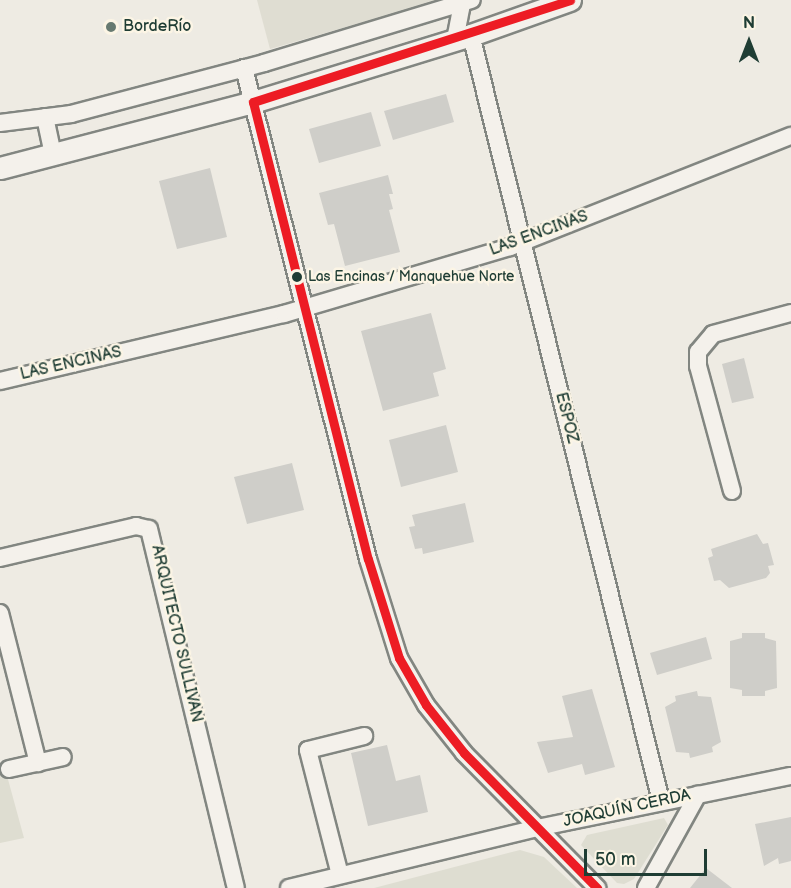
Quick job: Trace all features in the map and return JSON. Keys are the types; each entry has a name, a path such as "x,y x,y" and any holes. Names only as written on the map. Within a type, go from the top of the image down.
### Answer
{"main road":[{"path":"0,168 253,102 463,38 570,0"}],"street":[{"path":"0,123 71,114 244,68 467,2 463,38"},
{"name":"ESPOZ","path":"463,38 522,242 661,801"},
{"path":"244,68 383,616 399,658 426,705 458,745 597,888"},
{"path":"45,117 53,155"},
{"name":"LAS ENCINAS","path":"0,381 304,308 522,242 791,136"},
{"path":"732,490 698,366 698,352 713,334 791,313"},
{"name":"ARQUITECTO SULLIVAN","path":"0,558 136,526 149,529 236,888"},
{"path":"0,613 38,764"},
{"path":"351,878 308,750 364,736"},
{"path":"9,769 63,757"},
{"name":"JOAQUÍN CERDA","path":"288,888 351,878 537,828 791,776"},
{"path":"646,888 698,794"}],"shaded area":[{"path":"257,0 440,0 270,49"},
{"path":"6,772 24,838 0,843 0,773"},
{"path":"664,818 668,825 634,879 624,884 617,883 581,845 587,835"},
{"path":"520,850 544,857 577,888 374,888"}],"building":[{"path":"446,94 454,122 393,140 384,111"},
{"path":"371,112 381,146 319,163 309,129"},
{"path":"210,168 227,237 177,249 159,181"},
{"path":"388,175 393,194 389,194 393,209 389,210 400,252 345,266 334,224 328,225 319,193"},
{"path":"431,313 446,369 433,373 439,396 383,411 361,331"},
{"path":"744,358 754,398 732,403 722,364"},
{"path":"446,425 458,472 401,487 389,440"},
{"path":"292,463 304,510 247,524 234,477"},
{"path":"465,503 474,542 423,554 422,548 415,549 409,527 415,526 412,515"},
{"path":"757,534 763,544 768,543 774,565 768,566 770,573 766,578 729,588 720,580 714,581 708,558 713,556 711,549"},
{"path":"742,633 765,633 765,638 776,641 777,688 765,691 765,696 742,696 742,690 730,688 730,641 742,638"},
{"path":"706,637 712,659 657,675 650,653"},
{"path":"592,689 615,767 585,775 582,764 548,773 537,742 573,737 562,696"},
{"path":"697,691 698,696 711,697 721,742 712,747 713,752 690,758 689,753 676,752 665,707 676,701 675,696"},
{"path":"387,745 396,781 420,775 428,812 368,826 351,753"},
{"path":"791,817 791,861 779,864 778,858 764,866 755,824"},
{"path":"706,868 732,888 690,888"}],"transit line":[{"path":"253,102 570,0"},
{"path":"253,102 368,559 399,658 426,705 464,753 597,888"}],"place":[{"name":"BordeRío","path":"111,27"},
{"name":"Las Encinas / Manquehue Norte","path":"297,277"}]}
